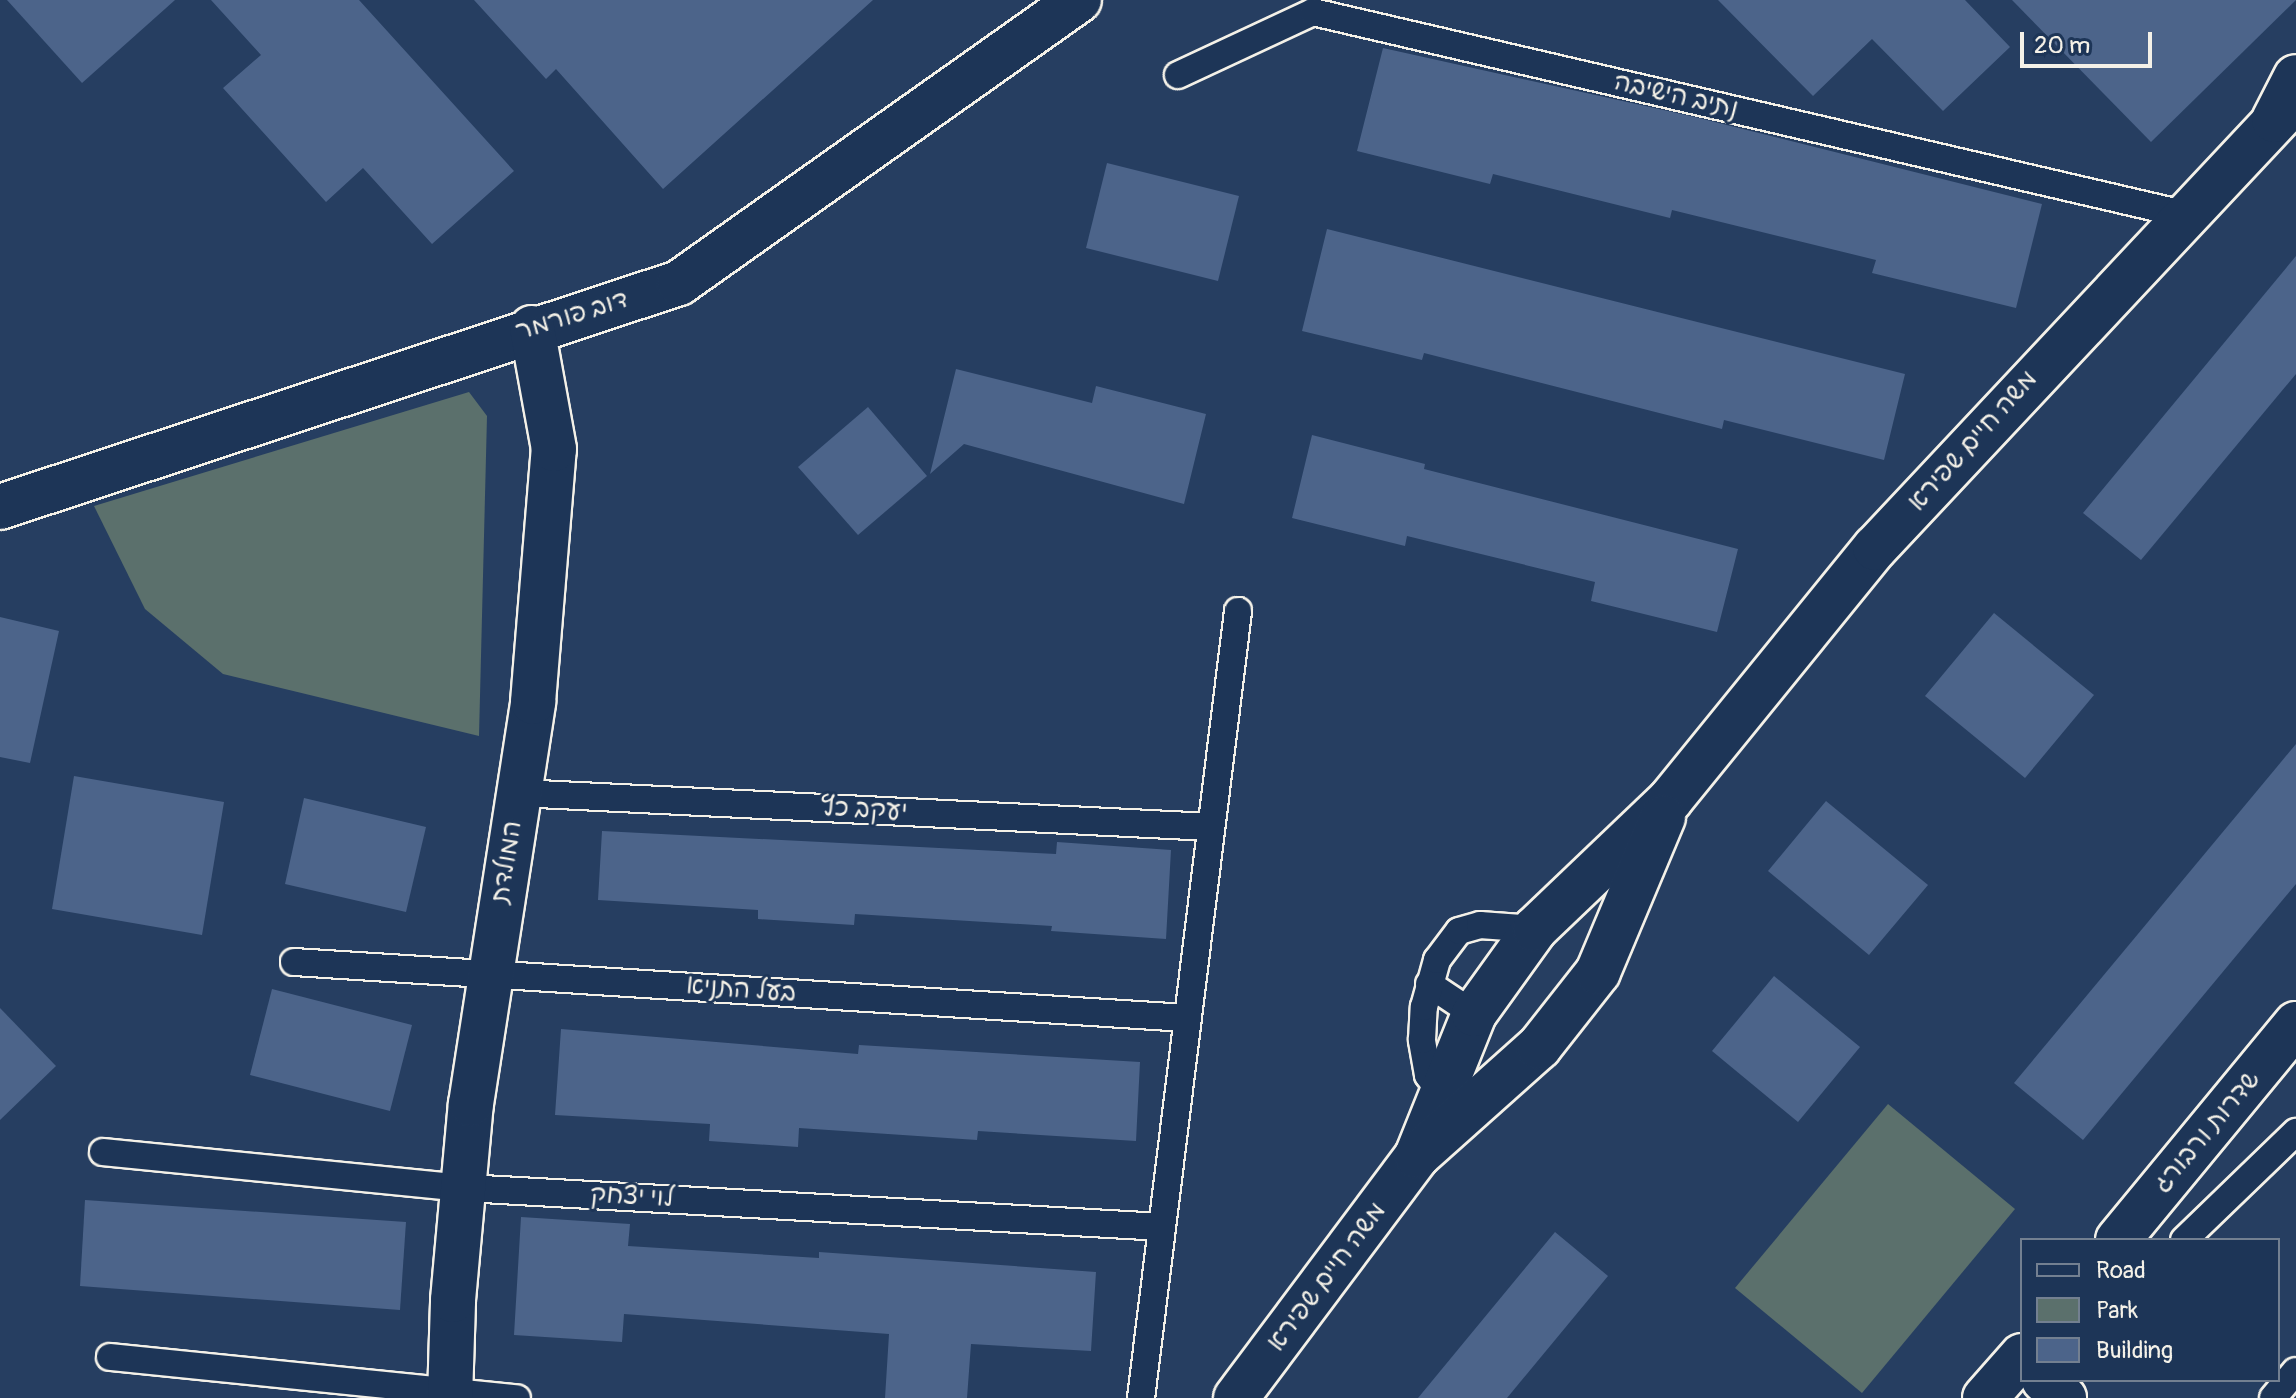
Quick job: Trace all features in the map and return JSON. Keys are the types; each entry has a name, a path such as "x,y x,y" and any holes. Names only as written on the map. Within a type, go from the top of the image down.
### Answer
{"street":[{"name":"דוב פורמר","path":"0,507 532,328 679,283 1079,0"},
{"name":"משה חיים שפירא","path":"1417,1156 1440,1092 1474,1014 1535,929 1670,800 1875,548 2183,214 2289,110 2296,77"},
{"name":"המולדת","path":"450,1396 453,1300 465,1188 490,974 533,702 554,449 532,328"},
{"name":"משה חיים שפירא","path":"1236,1398 1417,1156 1539,1047 1598,972 1670,800"},
{"path":"1535,929 1580,934 1595,953 1598,972"},
{"path":"1474,1014 1477,1030 1494,1049 1512,1054 1539,1047"},
{"name":"שדרות ורבורג","path":"2120,1238 2296,1024"},
{"path":"1985,1398 2020,1358"},
{"path":"2044,1382 2064,1398"}],"lane":[{"name":"נתיב הישיבה","path":"1178,75 1313,12 2183,214"},
{"path":"1141,1398 1238,611"},
{"name":"יעקב כץ","path":"518,793 1211,827"},
{"path":"1440,1092 1428,1075 1422,1040 1429,984 1437,960 1459,931 1480,925 1535,929"},
{"name":"בעל התניא","path":"294,962 1187,1018"},
{"path":"1429,984 1474,1014"},
{"path":"2186,1238 2296,1132"},
{"name":"לוי יצחק","path":"103,1152 465,1188 1162,1227"},
{"path":"110,1357 450,1396 517,1398"},
{"path":"2273,1398 2296,1371"},
{"path":"2026,1398 2040,1382"}],"green space":[{"path":"469,392 487,416 479,736 223,674 145,609 94,506"},
{"path":"1888,1104 2015,1209 1862,1393 1735,1288"}],"building":[{"path":"7,0 175,0 82,83"},
{"path":"211,0 359,0 514,171 432,244 363,168 326,202 223,88 261,55"},
{"path":"474,0 873,0 663,189 556,69 546,79"},
{"path":"1718,0 1965,0 2010,47 1943,111 1872,39 1813,96"},
{"path":"2012,0 2296,0 2151,142"},
{"path":"1383,48 1695,117 2042,204 2016,308 1872,273 1876,260 1672,210 1670,218 1493,174 1490,184 1357,151"},
{"path":"1107,163 1239,196 1218,281 1086,248"},
{"path":"1327,229 1905,374 1884,460 1724,420 1722,429 1424,353 1422,360 1302,331"},
{"path":"2296,256 2296,374 2141,560 2083,513"},
{"path":"956,369 1092,403 1096,386 1206,414 1184,504 964,444 930,474"},
{"path":"868,407 927,476 858,535 798,467"},
{"path":"1312,435 1425,464 1424,469 1738,549 1717,632 1591,601 1595,582 1407,536 1405,546 1292,518"},
{"path":"1994,613 2094,695 2025,778 1925,696"},
{"path":"0,617 59,631 30,763 0,757"},
{"path":"2296,744 2296,884 2083,1140 2014,1083"},
{"path":"74,776 224,802 202,935 52,909"},
{"path":"304,798 426,827 406,912 285,884"},
{"path":"1826,801 1928,885 1869,955 1768,871"},
{"path":"602,831 1056,854 1057,842 1171,850 1166,939 1051,931 1052,926 855,914 854,925 758,919 758,910 598,900"},
{"path":"1774,976 1860,1047 1798,1122 1712,1051"},
{"path":"272,989 412,1025 390,1111 250,1075"},
{"path":"0,1008 56,1066 0,1120"},
{"path":"561,1029 858,1054 859,1045 1140,1062 1136,1141 978,1131 977,1140 799,1128 798,1147 709,1141 710,1124 555,1115"},
{"path":"85,1200 406,1222 400,1310 80,1286"},
{"path":"521,1217 630,1224 628,1246 819,1258 819,1252 1096,1272 1091,1351 971,1344 967,1398 885,1398 889,1334 624,1314 622,1342 514,1335"},
{"path":"1555,1232 1608,1276 1507,1398 1418,1398"}]}
